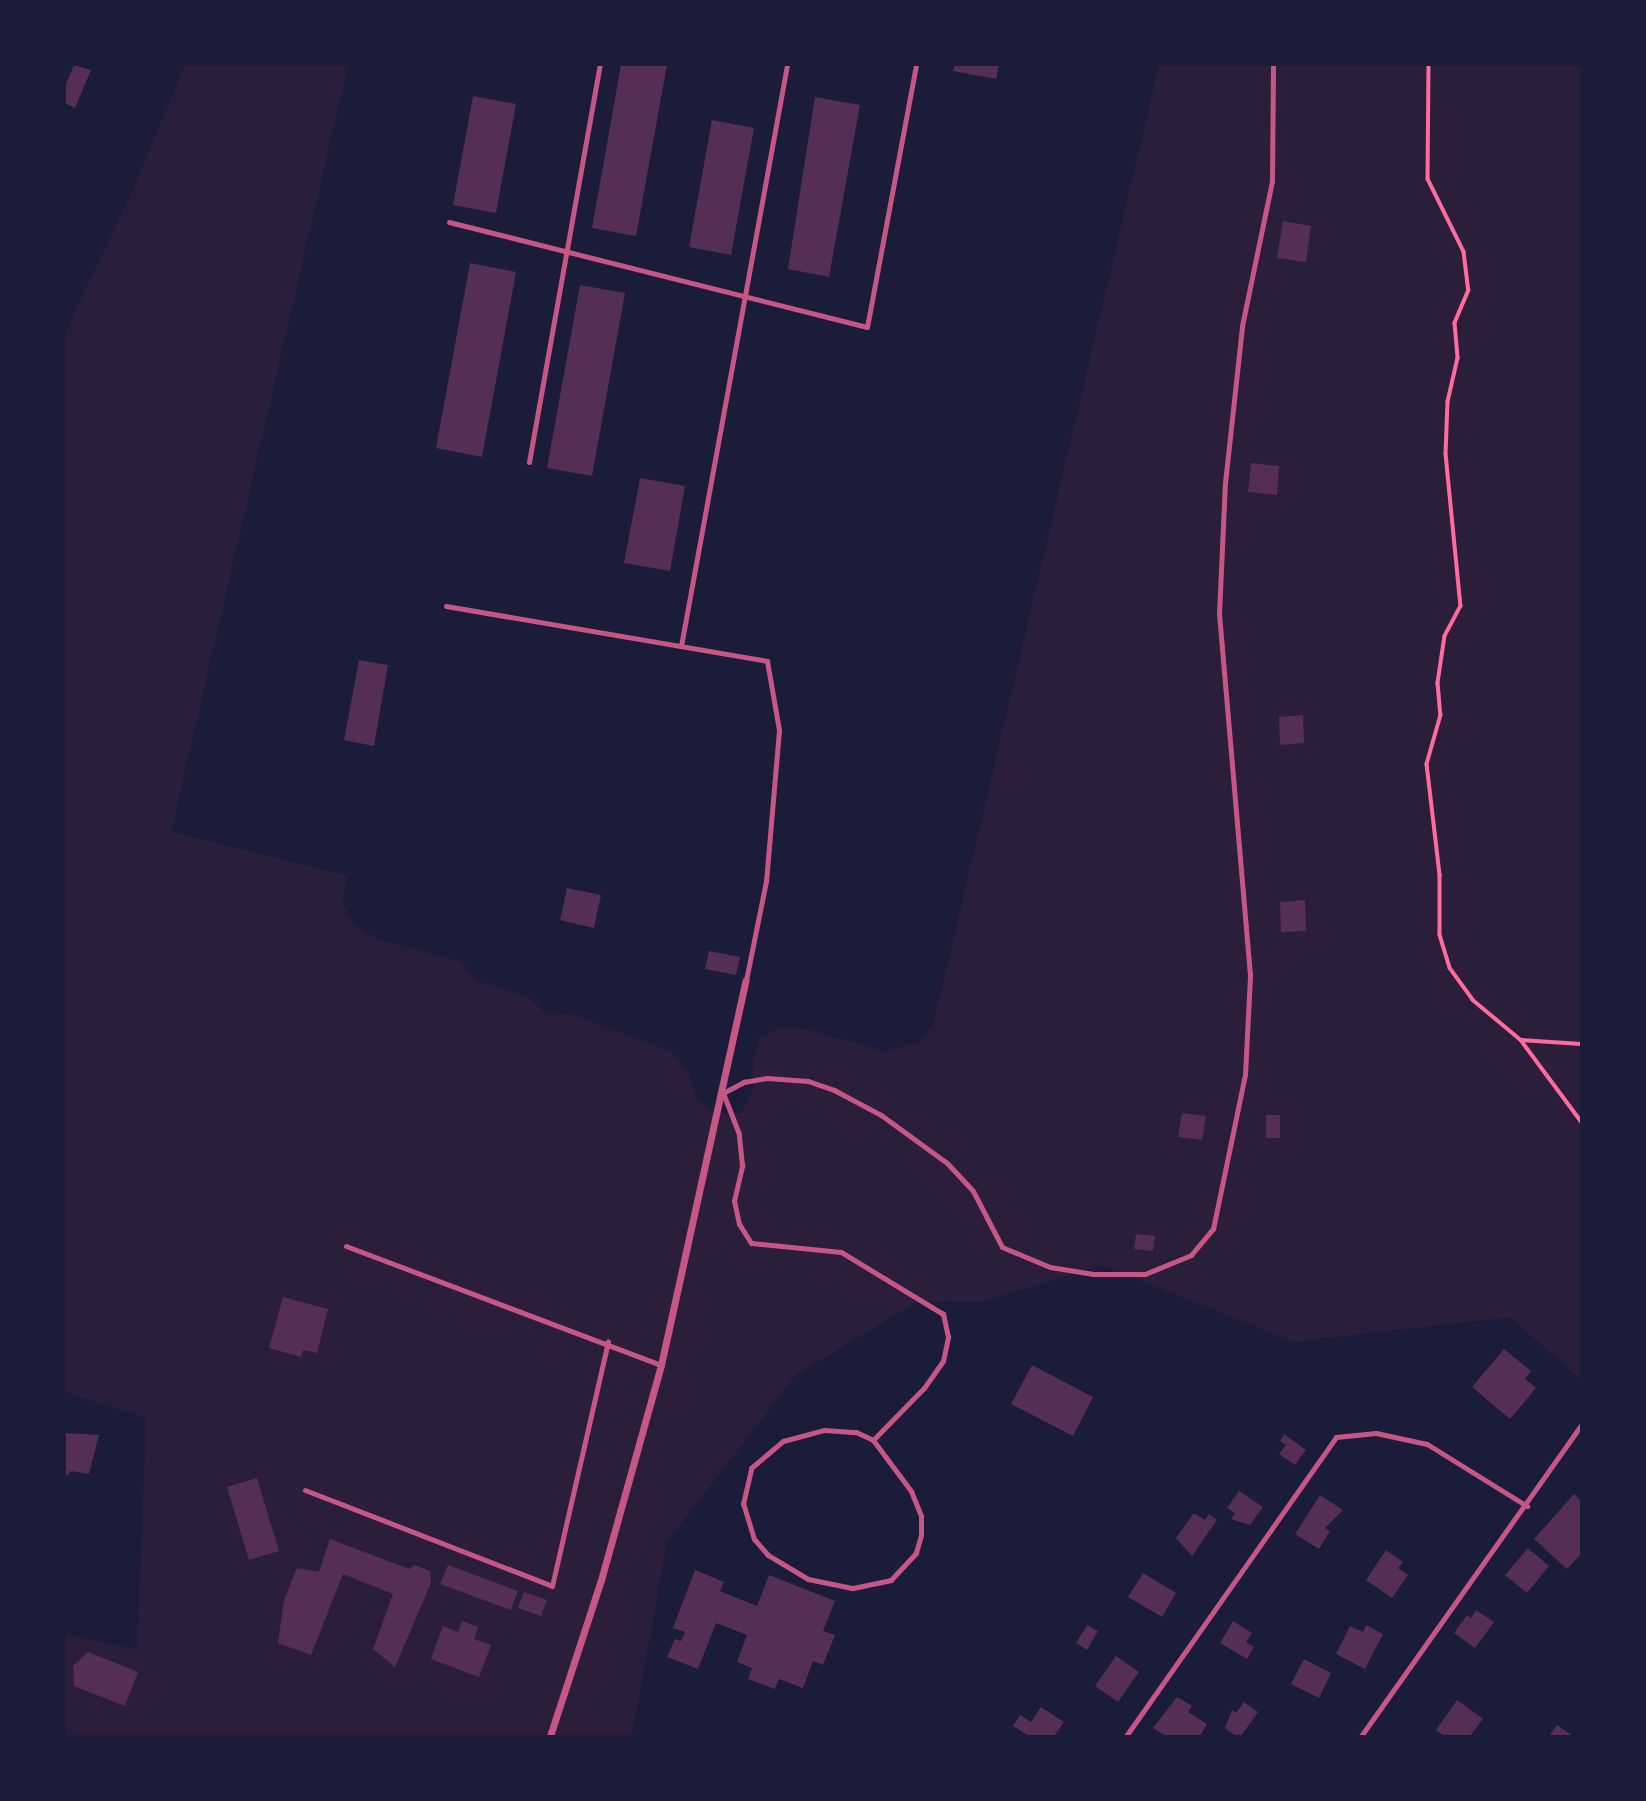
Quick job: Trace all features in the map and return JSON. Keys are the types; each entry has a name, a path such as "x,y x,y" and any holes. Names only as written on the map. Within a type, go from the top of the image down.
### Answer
{"street":[{"path":"550,1736 601,1580 662,1365 746,979"}],"lane":[{"path":"528,462 600,65"},
{"path":"681,646 786,65"},
{"path":"449,222 566,253 745,294 867,327 916,65"},
{"path":"873,1440 924,1388 943,1361 948,1336 943,1314 841,1252 751,1242 738,1224 734,1201 742,1165 739,1135 723,1093 744,1082 767,1077 808,1081 834,1090 881,1115 947,1163 973,1191 1002,1247 1051,1268 1093,1275 1145,1274 1191,1255 1213,1229 1245,1075 1251,975 1219,614 1226,483 1242,326 1272,181 1273,65"},
{"path":"446,606 767,661 779,730 766,881 746,979"},
{"path":"346,1246 608,1341 662,1365"},
{"path":"305,1490 552,1586 608,1341"},
{"path":"1361,1736 1527,1506 1581,1425"},
{"path":"824,1430 856,1432 873,1440 896,1466 921,1516 916,1553 905,1569 883,1583 852,1588 808,1579 768,1555 754,1539 743,1504 745,1483 763,1455 783,1441 824,1430"},
{"path":"1126,1736 1336,1437 1376,1433 1427,1444 1527,1506"}],"path":[{"path":"1429,65 1428,179 1464,252 1469,290 1455,323 1458,358 1448,402 1446,454 1461,606 1445,636 1438,683 1441,715 1427,764 1440,875 1440,935 1450,968 1473,1000 1521,1040 1581,1121"},
{"path":"1521,1040 1581,1044"}],"shaded area":[{"path":"185,65 348,65 171,832 347,876 342,903 356,926 378,939 461,962 478,981 528,997 548,1015 572,1014 671,1052 688,1072 696,1098 716,1113 741,1113 754,1088 753,1062 759,1037 783,1027 809,1030 884,1051 920,1042 934,1022 1159,65 1581,65 1581,1380 1510,1317 1293,1342 1103,1265 984,1301 917,1302 796,1375 667,1542 632,1736 65,1736 65,1635 137,1649 146,1418 65,1392 65,333 131,194"}],"building":[{"path":"74,65 91,70 75,108 65,103 65,86"},
{"path":"621,65 667,65 636,236 592,228"},
{"path":"955,65 999,65 996,79 953,71"},
{"path":"473,96 516,104 496,213 453,205"},
{"path":"815,97 860,105 829,277 788,269"},
{"path":"712,120 754,128 731,255 689,247"},
{"path":"1283,221 1311,226 1306,262 1277,258"},
{"path":"470,263 516,272 482,457 436,448"},
{"path":"580,285 625,293 592,476 547,468"},
{"path":"1251,463 1279,466 1277,495 1248,492"},
{"path":"640,478 685,486 670,571 624,563"},
{"path":"359,660 388,665 374,746 344,740"},
{"path":"1303,715 1304,743 1280,745 1279,717"},
{"path":"567,888 601,895 594,928 560,920"},
{"path":"1305,900 1306,931 1281,932 1280,902"},
{"path":"709,951 740,957 736,975 705,969"},
{"path":"1182,1113 1206,1116 1202,1140 1178,1137"},
{"path":"1266,1115 1280,1115 1280,1138 1266,1138"},
{"path":"1136,1234 1155,1236 1153,1251 1134,1249"},
{"path":"283,1297 328,1309 317,1353 303,1350 301,1357 269,1348"},
{"path":"1504,1349 1531,1371 1525,1379 1536,1388 1510,1419 1472,1387"},
{"path":"1032,1365 1093,1397 1073,1436 1011,1404"},
{"path":"65,1433 99,1435 89,1474 71,1471 65,1477"},
{"path":"1284,1434 1306,1450 1295,1465 1279,1454 1286,1445 1280,1441"},
{"path":"257,1478 279,1551 249,1560 227,1487"},
{"path":"1239,1491 1263,1507 1250,1525 1231,1519 1235,1513 1227,1508"},
{"path":"1574,1494 1581,1501 1581,1554 1567,1569 1534,1539"},
{"path":"1320,1495 1343,1510 1325,1528 1330,1531 1319,1549 1295,1534"},
{"path":"1194,1513 1205,1520 1209,1514 1217,1520 1192,1556 1176,1538"},
{"path":"330,1539 409,1569 414,1565 430,1571 431,1583 395,1667 373,1649 393,1594 343,1574 311,1655 278,1643 284,1600 297,1568 319,1572"},
{"path":"1528,1548 1549,1566 1527,1593 1505,1575"},
{"path":"1386,1550 1403,1562 1398,1568 1408,1575 1392,1598 1366,1580"},
{"path":"448,1565 518,1591 511,1610 440,1584"},
{"path":"695,1570 724,1582 720,1591 757,1606 769,1575 835,1601 823,1631 835,1635 823,1665 813,1661 803,1688 779,1679 775,1689 748,1679 752,1668 737,1662 747,1635 716,1623 698,1669 667,1657 675,1639 681,1641 685,1632 673,1628"},
{"path":"1143,1573 1176,1593 1162,1617 1128,1597"},
{"path":"524,1592 547,1600 541,1616 518,1608"},
{"path":"1476,1610 1494,1622 1475,1648 1454,1633 1467,1615 1471,1618"},
{"path":"462,1621 478,1627 474,1639 491,1645 479,1677 431,1659 443,1626 458,1632"},
{"path":"1233,1621 1252,1633 1246,1642 1254,1647 1247,1659 1220,1643"},
{"path":"1087,1625 1098,1631 1087,1650 1076,1643"},
{"path":"1366,1625 1383,1634 1365,1669 1336,1654 1350,1626 1363,1632"},
{"path":"88,1652 138,1672 125,1706 74,1686 73,1666"},
{"path":"1116,1656 1139,1672 1118,1702 1095,1686"},
{"path":"1304,1659 1331,1673 1319,1698 1291,1684"},
{"path":"1177,1697 1192,1706 1188,1712 1207,1724 1200,1736 1166,1736 1153,1728"},
{"path":"1457,1700 1483,1719 1470,1736 1444,1736 1436,1730"},
{"path":"1244,1702 1258,1712 1241,1736 1236,1736 1225,1728 1232,1710 1236,1713"},
{"path":"1041,1707 1064,1722 1054,1736 1029,1736 1013,1726 1020,1715 1031,1722"},
{"path":"1557,1725 1573,1736 1549,1736"}]}
